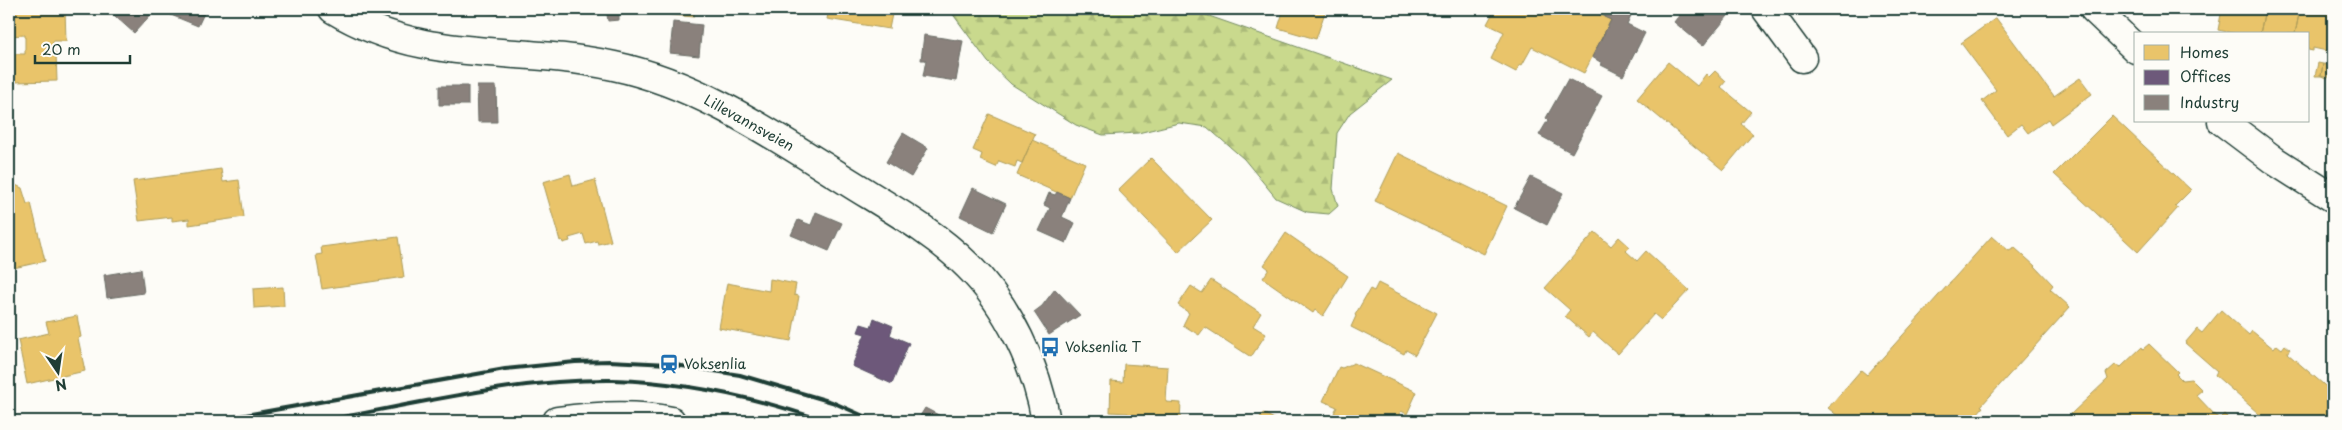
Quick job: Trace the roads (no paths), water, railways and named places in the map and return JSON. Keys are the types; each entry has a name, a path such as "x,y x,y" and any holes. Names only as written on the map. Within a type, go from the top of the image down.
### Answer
{"street":[{"name":"Lillevannsveien","path":"332,9 377,32 432,47 583,61 632,71 664,81 713,102 778,138 896,212 938,241 969,267 985,286 1015,333 1039,389 1046,421"},
{"path":"1766,9 1802,58"},
{"path":"2094,9 2134,47"},
{"path":"2223,122 2275,161 2333,198"},
{"path":"557,421 598,416 656,418 671,421"}],"railway":[{"path":"212,421 505,369 575,362 609,361 669,364 740,375 832,402 875,421"},
{"path":"321,421 503,388 576,381 613,380 667,384 720,392 798,412 824,421"}],"place":[{"name":"Voksenlia T","path":"1050,347"},
{"name":"Voksenlia","path":"669,364"}]}
